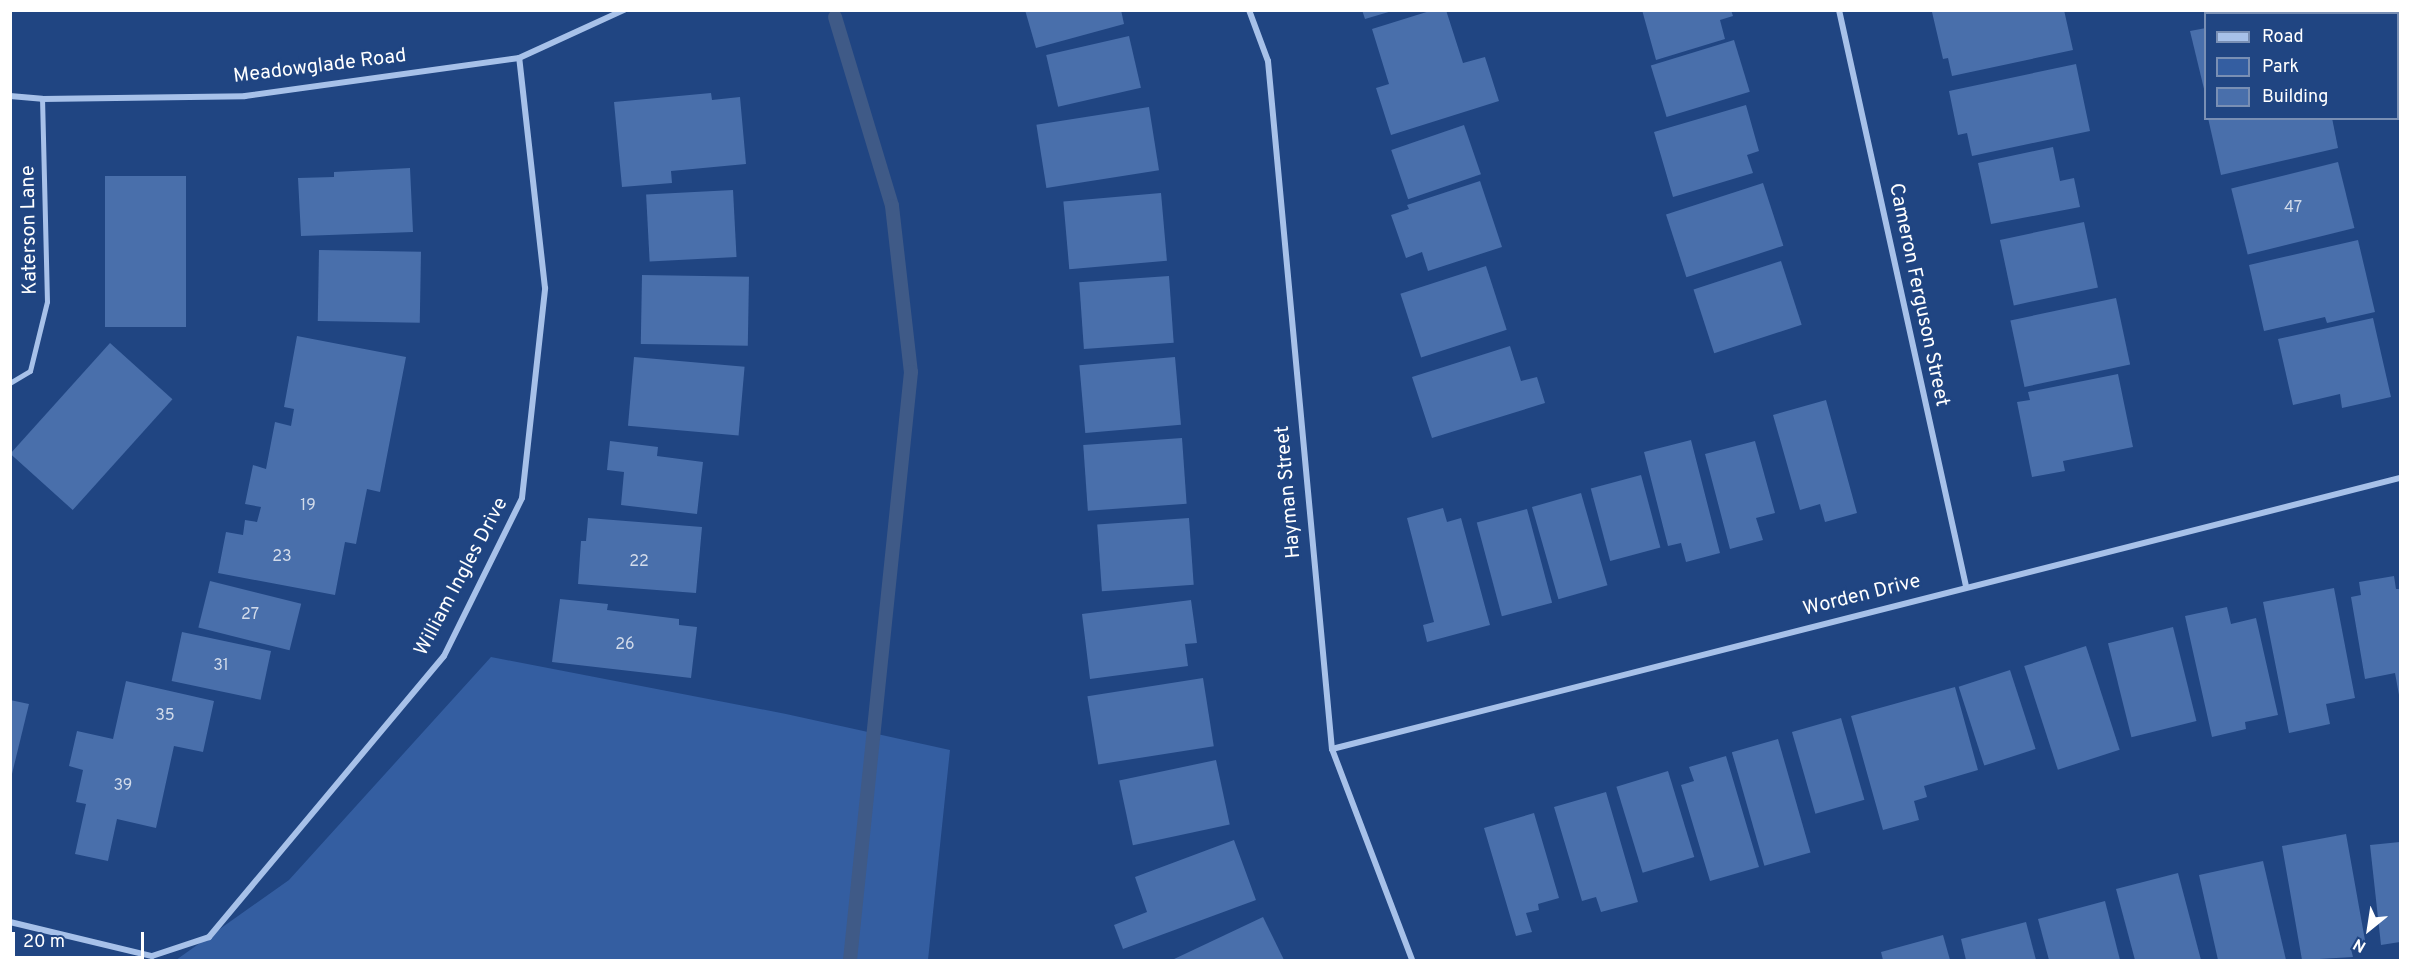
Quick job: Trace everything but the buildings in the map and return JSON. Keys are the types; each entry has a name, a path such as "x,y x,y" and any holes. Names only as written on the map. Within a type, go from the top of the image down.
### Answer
{"street":[{"name":"Meadowglade Road","path":"10,96 42,99 245,96 519,58 624,10"},
{"name":"Hayman Street","path":"1249,10 1268,61 1332,749 1412,960"},
{"name":"Cameron Ferguson Street","path":"1839,10 1966,586"},
{"name":"William Ingles Drive","path":"10,922 152,956 210,936 444,656 522,498 545,288 519,58"},
{"name":"Worden Drive","path":"1332,749 1966,586 2400,478"}],"lane":[{"name":"Katerson Lane","path":"10,383 30,371 46,302 42,99"}],"green space":[{"path":"491,657 786,714 950,750 928,960 176,960 289,880"}],"waterway":[{"path":"835,17 892,206 911,372 850,960"}]}
